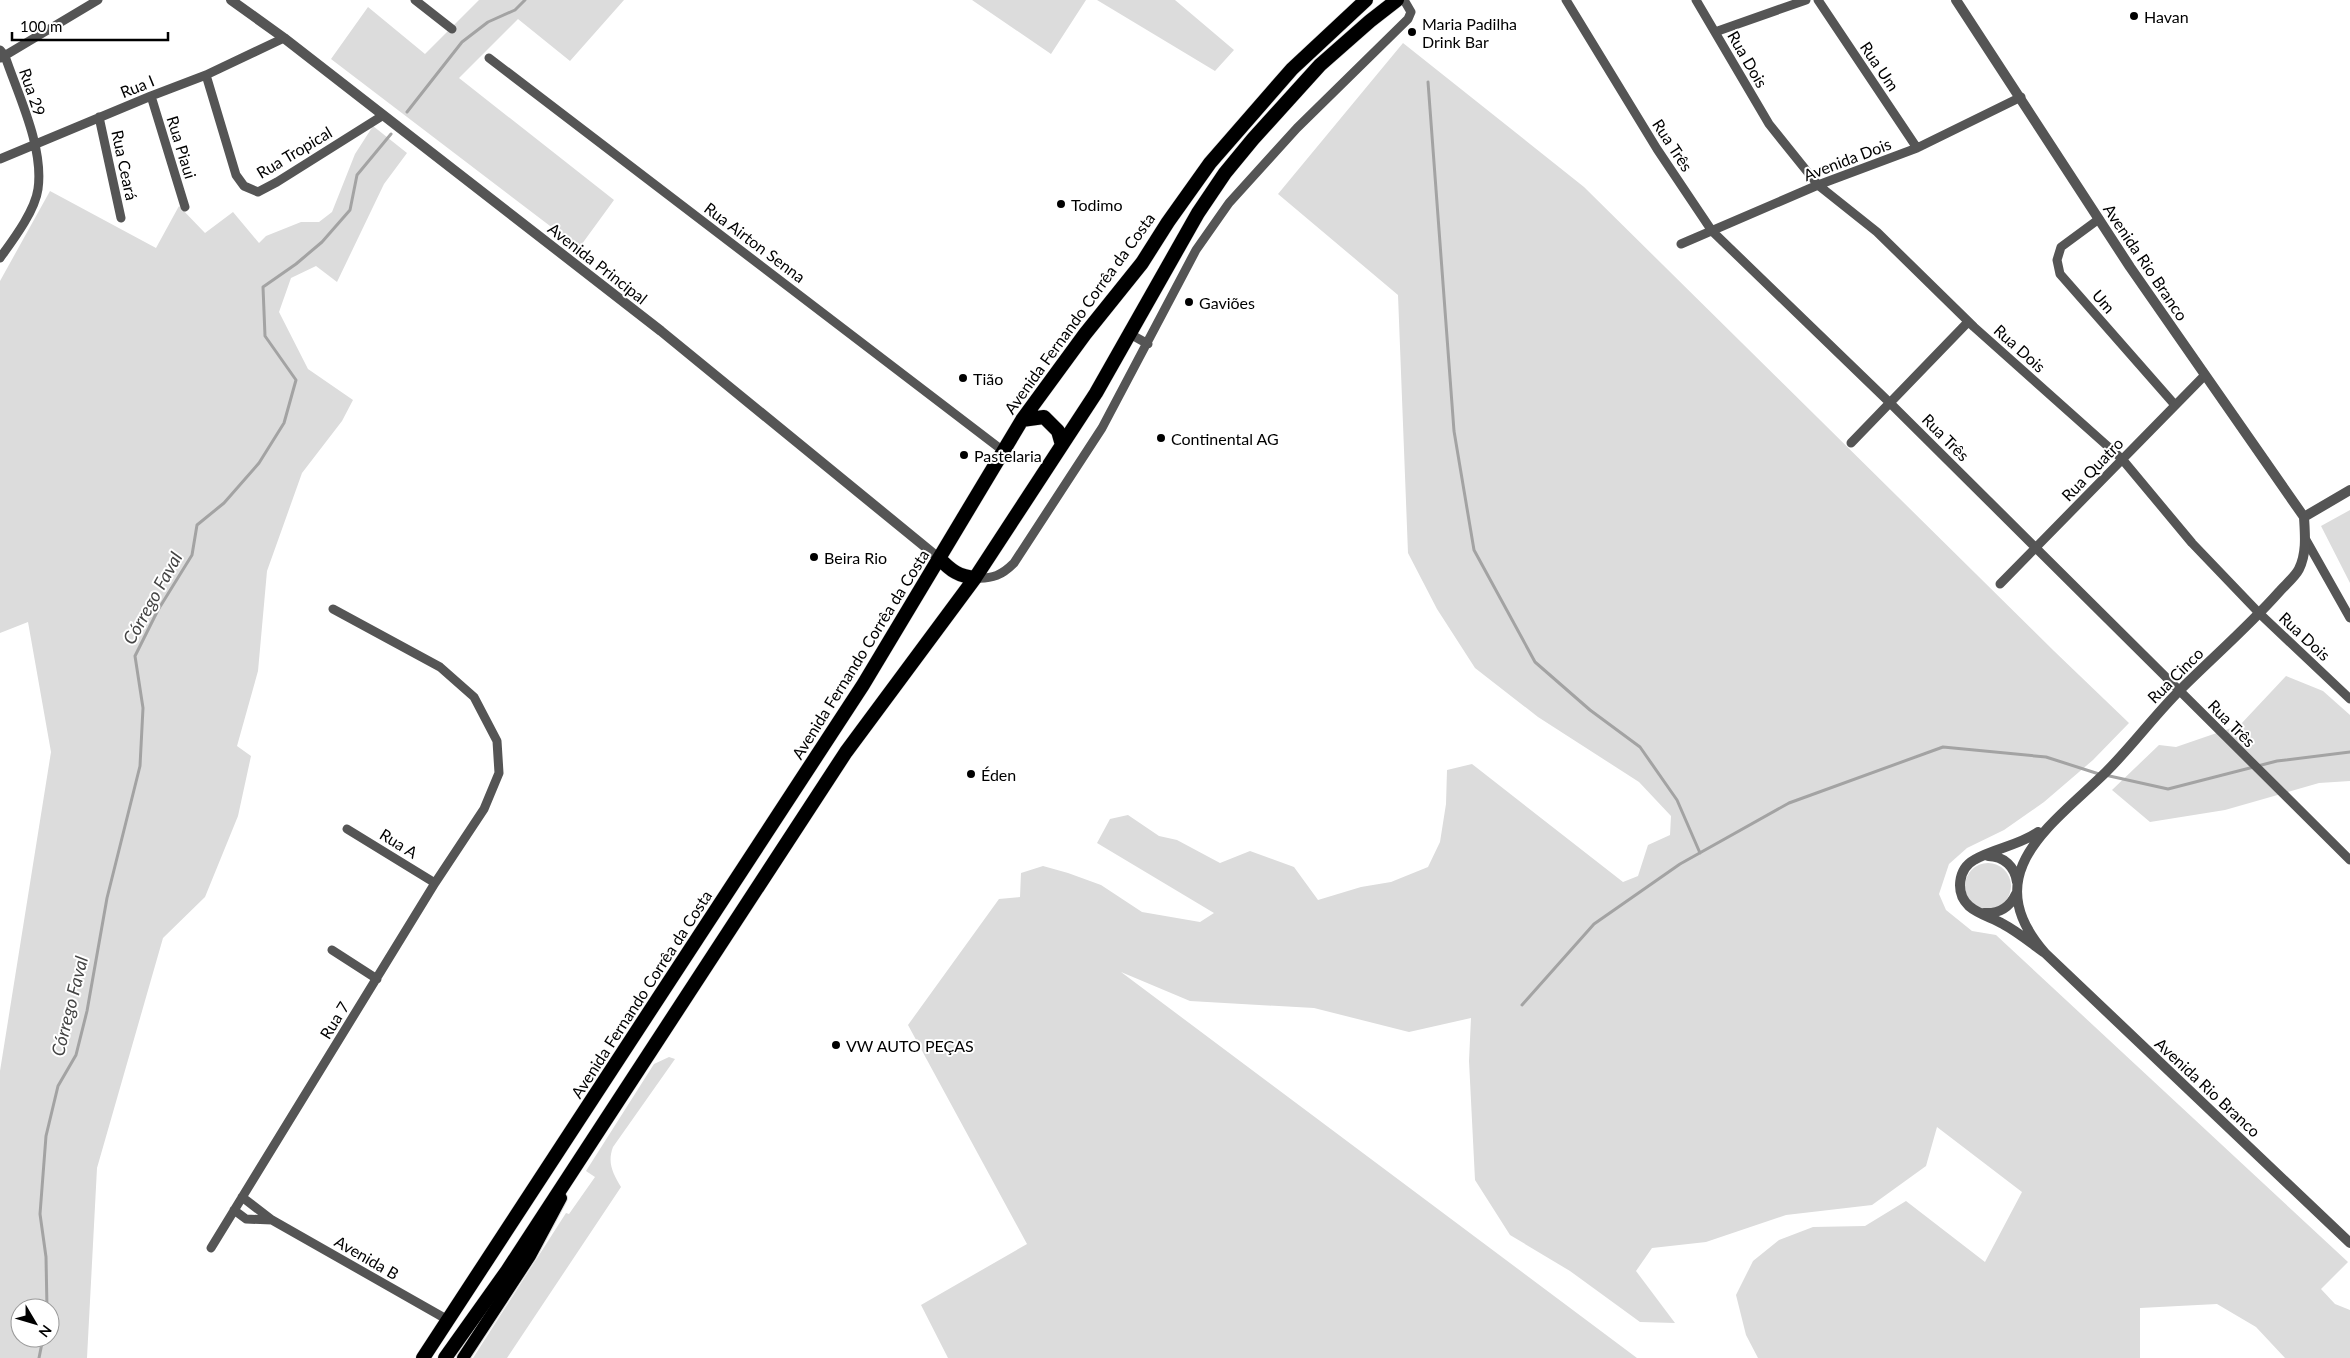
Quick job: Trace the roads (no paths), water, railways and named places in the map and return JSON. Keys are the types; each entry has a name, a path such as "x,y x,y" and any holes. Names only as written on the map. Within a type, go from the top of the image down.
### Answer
{"highway":[{"name":"Avenida Fernando Corrêa da Costa","path":"423,1358 863,685 940,559 1002,450 1022,420 1085,334 1142,263 1168,222 1210,163 1292,69 1366,0"},
{"path":"448,1353 507,1271 846,752 975,578 1096,393 1198,213 1225,173 1320,65 1397,0"},
{"path":"1022,420 1044,418 1058,431 1062,445"},
{"path":"940,559 952,571 962,576 975,578"}],"main road":[{"path":"463,1358 530,1256 587,1148"}],"street":[{"path":"2,55 98,0"},
{"name":"Avenida Principal","path":"231,0 284,38 661,331 940,559"},
{"path":"415,0 452,28"},
{"path":"975,578 990,579 1004,573 1014,563 1102,428 1196,250 1229,202 1297,128 1408,19 1411,12 1404,0"},
{"name":"Rua Três","path":"1566,0 1657,149 1712,230 1889,402 2350,860"},
{"name":"Rua Dois","path":"1696,0 1769,124 1818,185 1877,232 1968,322 2122,459 2192,543 2260,614 2350,699"},
{"path":"1715,32 1806,0"},
{"name":"Rua Um","path":"1818,0 1917,148"},
{"name":"Avenida Rio Branco","path":"1956,0 2022,98 2099,219 2304,517 2306,540"},
{"name":"Rua I","path":"0,159 99,117 206,75 284,38"},
{"name":"Rua 29","path":"0,258 22,227 38,190 38,164 35,144 2,55"},
{"name":"Rua Airton Senna","path":"489,58 1002,450"},
{"name":"Rua Tropical","path":"206,75 236,175 244,186 258,192 278,182 382,116"},
{"name":"Rua Piaui","path":"151,96 185,207"},
{"name":"Avenida Dois","path":"1681,244 1818,185 1917,148 2022,98"},
{"name":"Rua Ceará","path":"99,117 121,218"},
{"name":"Um","path":"2099,219 2061,246 2057,260 2060,274 2175,405"},
{"path":"1851,443 1968,322"},
{"path":"1130,334 1148,344"},
{"name":"Rua Quatro","path":"2000,584 2205,375"},
{"path":"2304,517 2350,491"},
{"path":"2306,540 2350,618"},
{"name":"Rua Cinco","path":"2051,823 2109,769 2179,691 2260,614 2299,569 2306,540"},
{"name":"Rua 7","path":"211,1248 434,883 484,809 499,773 497,741 474,697 440,667 333,609"},
{"path":"2045,953 2016,931 1970,907 1964,900 1960,886 1962,872 1976,858 2018,844 2051,823"},
{"path":"1983,913 1993,913 2006,908 2017,889 2028,852 2051,823"},
{"name":"Rua A","path":"347,828 434,883"},
{"path":"1976,858 1992,856 2004,860 2015,873 2017,903 2022,921 2033,940 2045,953"},
{"path":"332,950 377,979"},
{"name":"Avenida Rio Branco","path":"2045,953 2350,1243"},
{"name":"Avenida B","path":"242,1197 272,1220 448,1320"},
{"name":"Avenida B","path":"234,1210 236,1214 246,1219 272,1220"}],"waterway":[{"name":"Córrego Faval","path":"407,112 462,42 488,22 515,10 525,0"},
{"path":"1428,82 1454,431 1474,550 1535,662 1590,710 1640,747 1677,800 1700,853"},
{"name":"Córrego Faval","path":"47,1298 46,1257 40,1214 46,1136 58,1086 76,1055 87,1011 107,898 140,766 143,708 135,656 158,610 192,555 197,525 224,503 259,463 284,423 296,380 265,336 263,287 296,264 322,242 350,210 357,175 391,134"},
{"path":"1522,1005 1594,924 1680,864 1789,803 1943,747 2046,757 2099,774"},
{"path":"2105,775 2168,789 2277,761 2350,752"},
{"name":"Córrego Faval","path":"39,1358 41,1348"}],"place":[{"name":"Havan","path":"2134,16"},
{"name":"Maria Padilha Drink Bar","path":"1412,32"},
{"name":"Todimo","path":"1061,204"},
{"name":"Gaviões","path":"1189,302"},
{"name":"Tião","path":"963,378"},
{"name":"Continental AG","path":"1161,438"},
{"name":"Pastelaria","path":"964,455"},
{"name":"Beira Rio","path":"814,557"},
{"name":"Éden","path":"971,774"},
{"name":"VW AUTO PEÇAS","path":"836,1045"}]}
